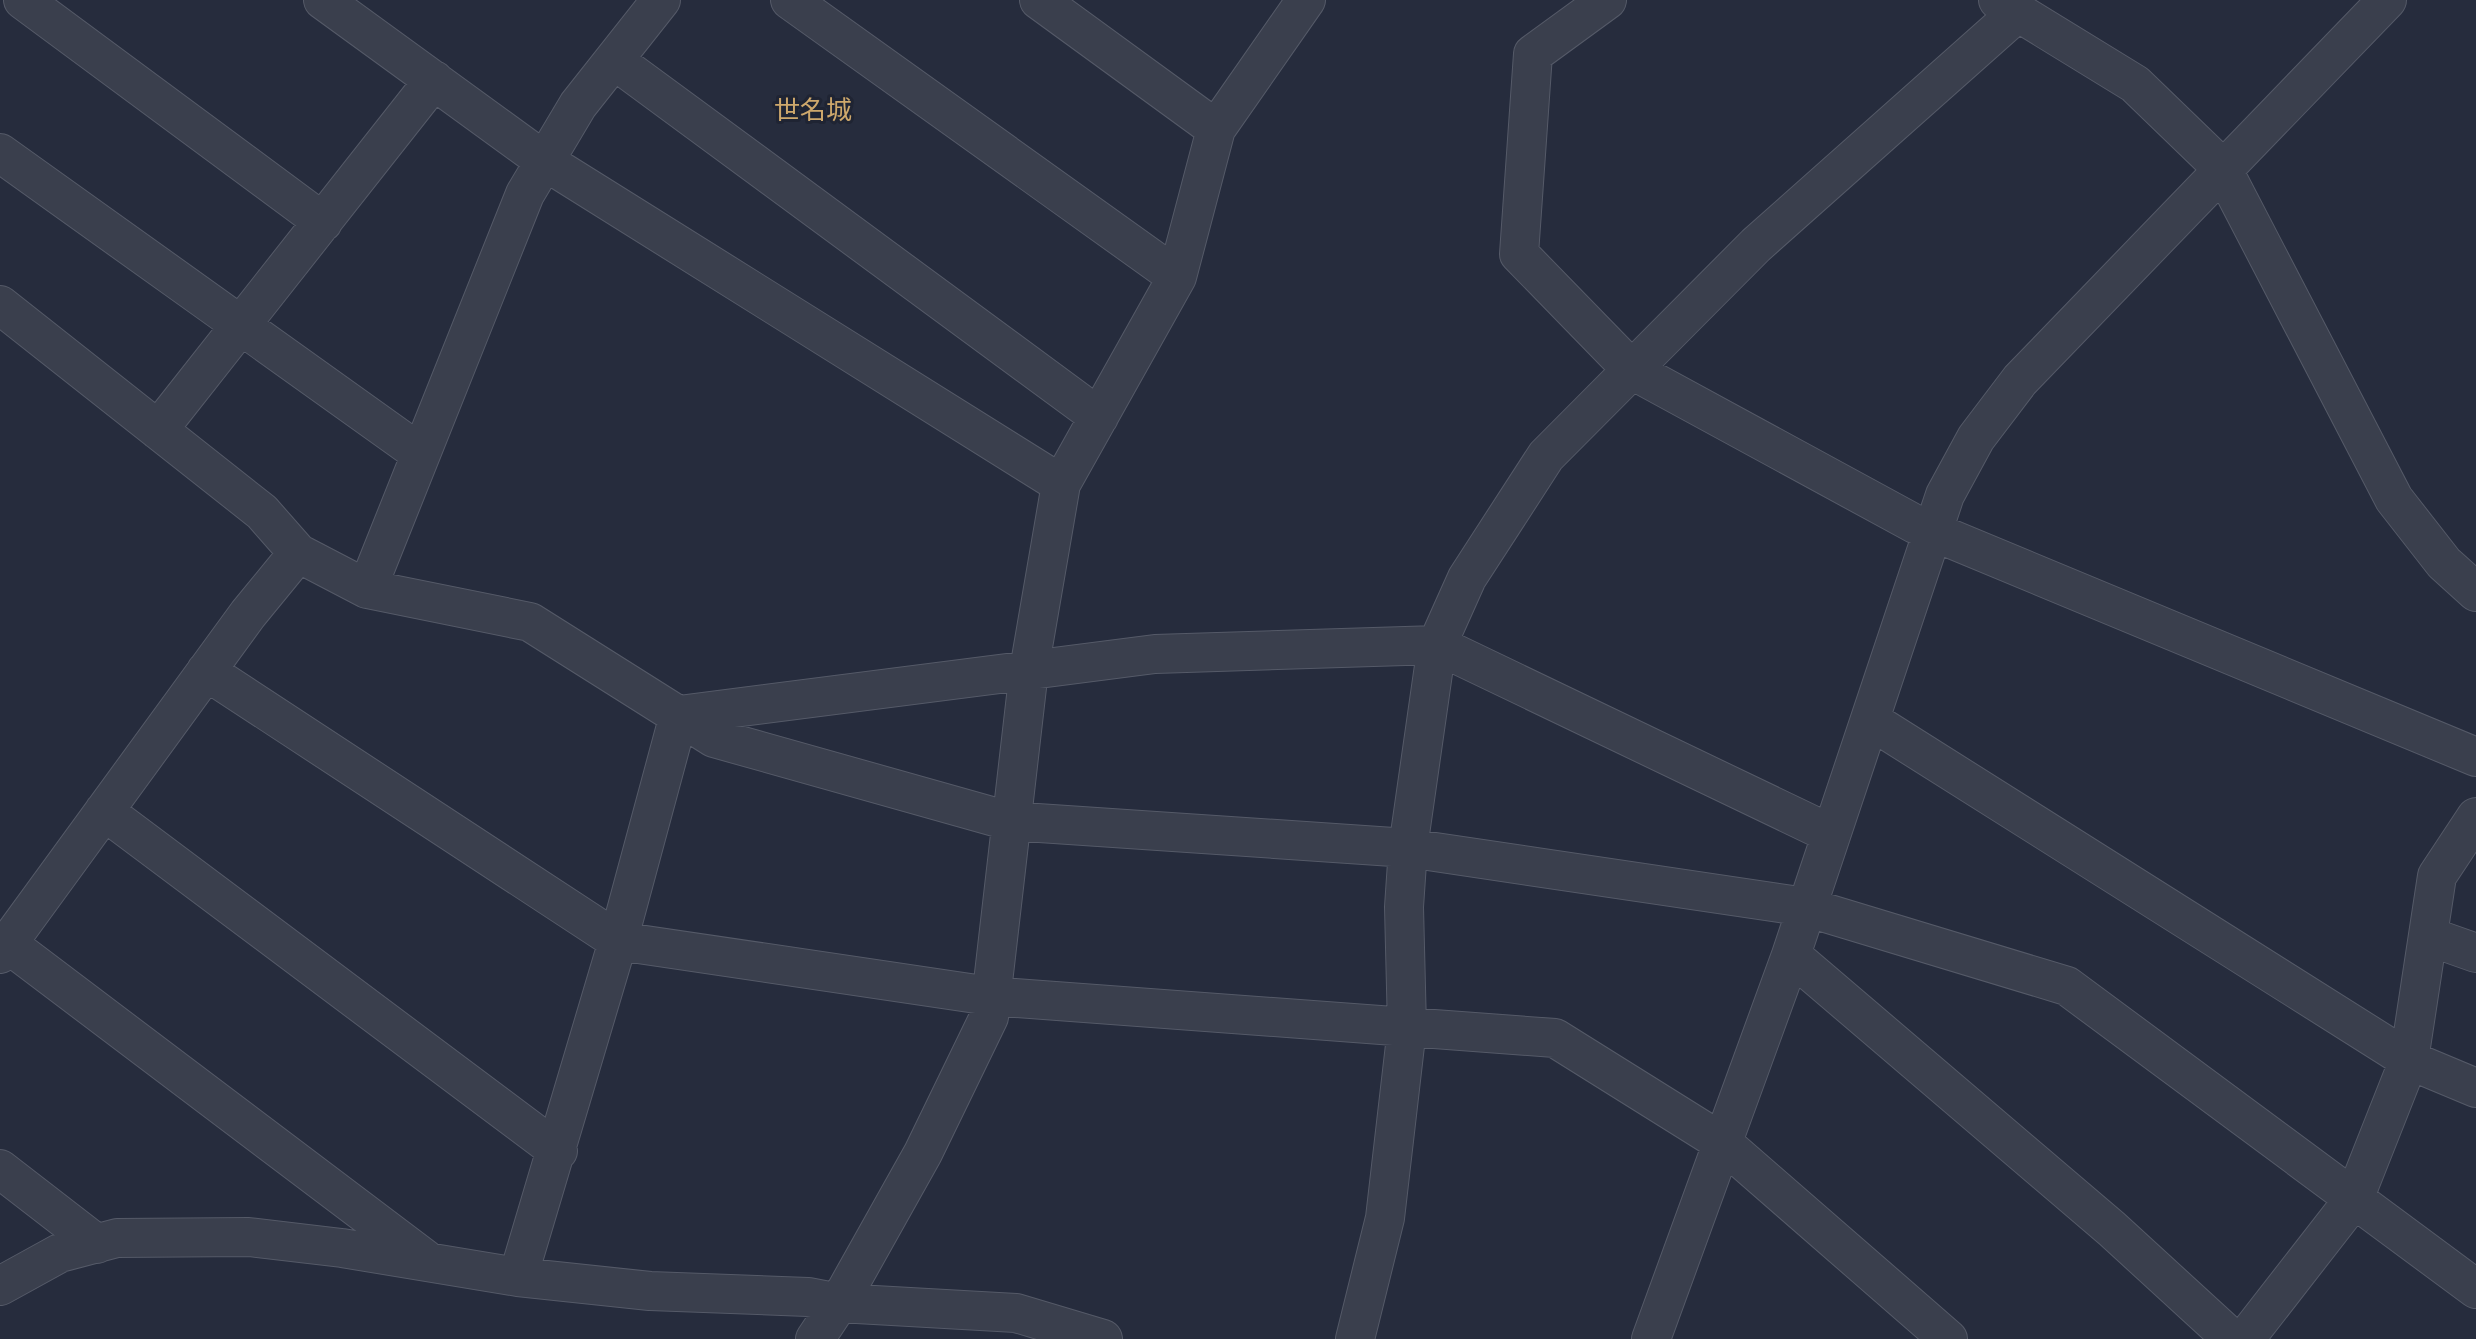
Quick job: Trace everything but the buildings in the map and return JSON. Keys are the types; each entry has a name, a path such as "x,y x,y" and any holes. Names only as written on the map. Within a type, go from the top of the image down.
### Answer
{"street":[{"path":"23,0 323,222"},
{"path":"323,0 543,160 1062,484"},
{"path":"367,589 525,194 578,105 661,0"},
{"path":"790,0 1177,277"},
{"path":"1039,0 1216,129"},
{"path":"815,1339 839,1303 929,1140 989,1017 1009,821 1029,670 1062,484 1177,277 1216,129 1306,0"},
{"path":"1607,0 1533,54 1519,254 1632,370 1932,533 2476,757"},
{"path":"1651,1339 1791,955 1945,495 1976,438 2020,380 2387,0"},
{"path":"1355,1339 1385,1218 1407,1028 1404,907 1408,849 1437,645 1467,578 1546,456 1756,245 2007,6 2135,84 2222,168 2394,499 2444,563 2476,592"},
{"path":"614,60 1099,417"},
{"path":"158,430 434,80"},
{"path":"0,153 421,454"},
{"path":"0,305 262,512 298,553 367,589 530,622 714,738 744,749 1009,821 1408,849 1806,907 2067,986 2476,1289"},
{"path":"298,553 206,671 4,949 429,1262"},
{"path":"679,715 1156,654 1437,645 1831,834"},
{"path":"206,671 618,941 990,996 1555,1038 1723,1143 1948,1339"},
{"path":"518,1277 558,1151 679,715"},
{"path":"1870,720 2409,1060 2476,1088"},
{"path":"104,811 558,1151"},
{"path":"2245,1339 2354,1199 2409,1060 2437,876 2476,817"},
{"path":"2428,936 2476,953"},
{"path":"1791,955 2112,1229 2232,1339"},
{"path":"0,1169 97,1244"},
{"path":"0,1286 60,1254 117,1238 249,1237 518,1277 650,1291 808,1297 970,1323 1016,1312 1103,1339"}],"district":[{"name":"世名城","path":"813,109"}]}
